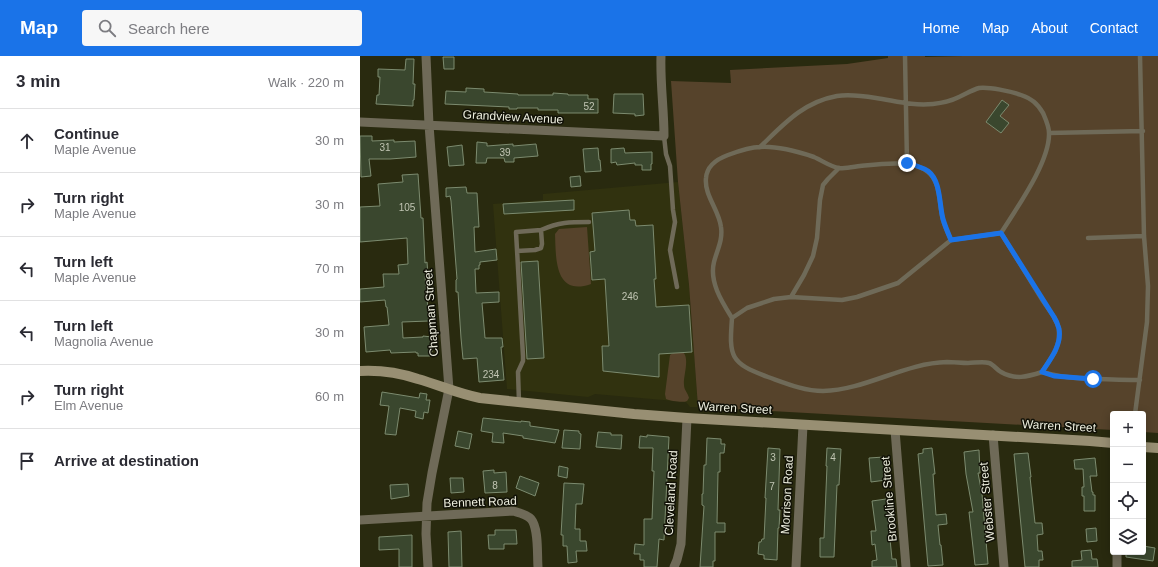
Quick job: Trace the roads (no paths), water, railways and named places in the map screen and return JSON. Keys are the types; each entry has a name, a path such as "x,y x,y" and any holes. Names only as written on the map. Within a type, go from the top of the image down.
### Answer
{"street":[{"name":"Chapman Street","path":"426,56 429,125 449,389 430,484 426,516 428,567"},
{"path":"660,56 664,136"},
{"name":"Grandview Avenue","path":"360,122 664,136"},
{"name":"Warren Street","path":"360,371 404,375 475,397 519,402 687,418 1090,440 1110,443"},
{"name":"Cleveland Road","path":"674,567 681,544 687,418"},
{"name":"Morrison Road","path":"796,567 803,425"},
{"name":"Brookline Street","path":"895,430 906,567"},
{"name":"Webster Street","path":"994,435 1004,567"},
{"path":"1146,447 1158,448"},
{"name":"Bennett Road","path":"360,520 513,511 524,514 532,520 536,530 538,567"},
{"path":"1117,555 1117,567"}],"lane":[{"path":"905,56 907,163"},
{"path":"1135,411 1147,322 1148,286 1144,236 1140,56"},
{"path":"760,147 792,116 823,99 838,96 877,98 906,104 927,104 941,103 979,88 1014,93 1030,98 1039,106 1046,118 1050,133 1045,158 1001,233"},
{"path":"1050,133 1142,131"},
{"path":"664,136 669,163 675,222 670,250 677,287"},
{"path":"951,240 943,220 938,189 932,175 919,167 907,163 839,168 804,154 787,150 760,147 734,153 719,159 711,165 709,169 706,182 721,227 721,242 713,264 713,279 720,298 732,318 731,347 734,358 739,364 754,372 807,389 822,391 859,385 921,365 946,362 990,363 1008,376 1019,378 1042,372 1054,376 1072,378 1140,380"},
{"path":"791,297 813,256 817,238 820,200 823,186 839,168"},
{"path":"519,402 518,372 523,361 523,356 516,232 541,230 561,223 589,222"},
{"path":"517,251 535,250 540,248 542,244 541,230"},
{"path":"732,318 747,308 774,299 791,297 842,300 857,297 898,283 951,240 1001,233"},
{"path":"1001,233 1054,317 1059,328 1059,340 1055,352 1042,372"},
{"path":"1088,238 1144,236"}]}
